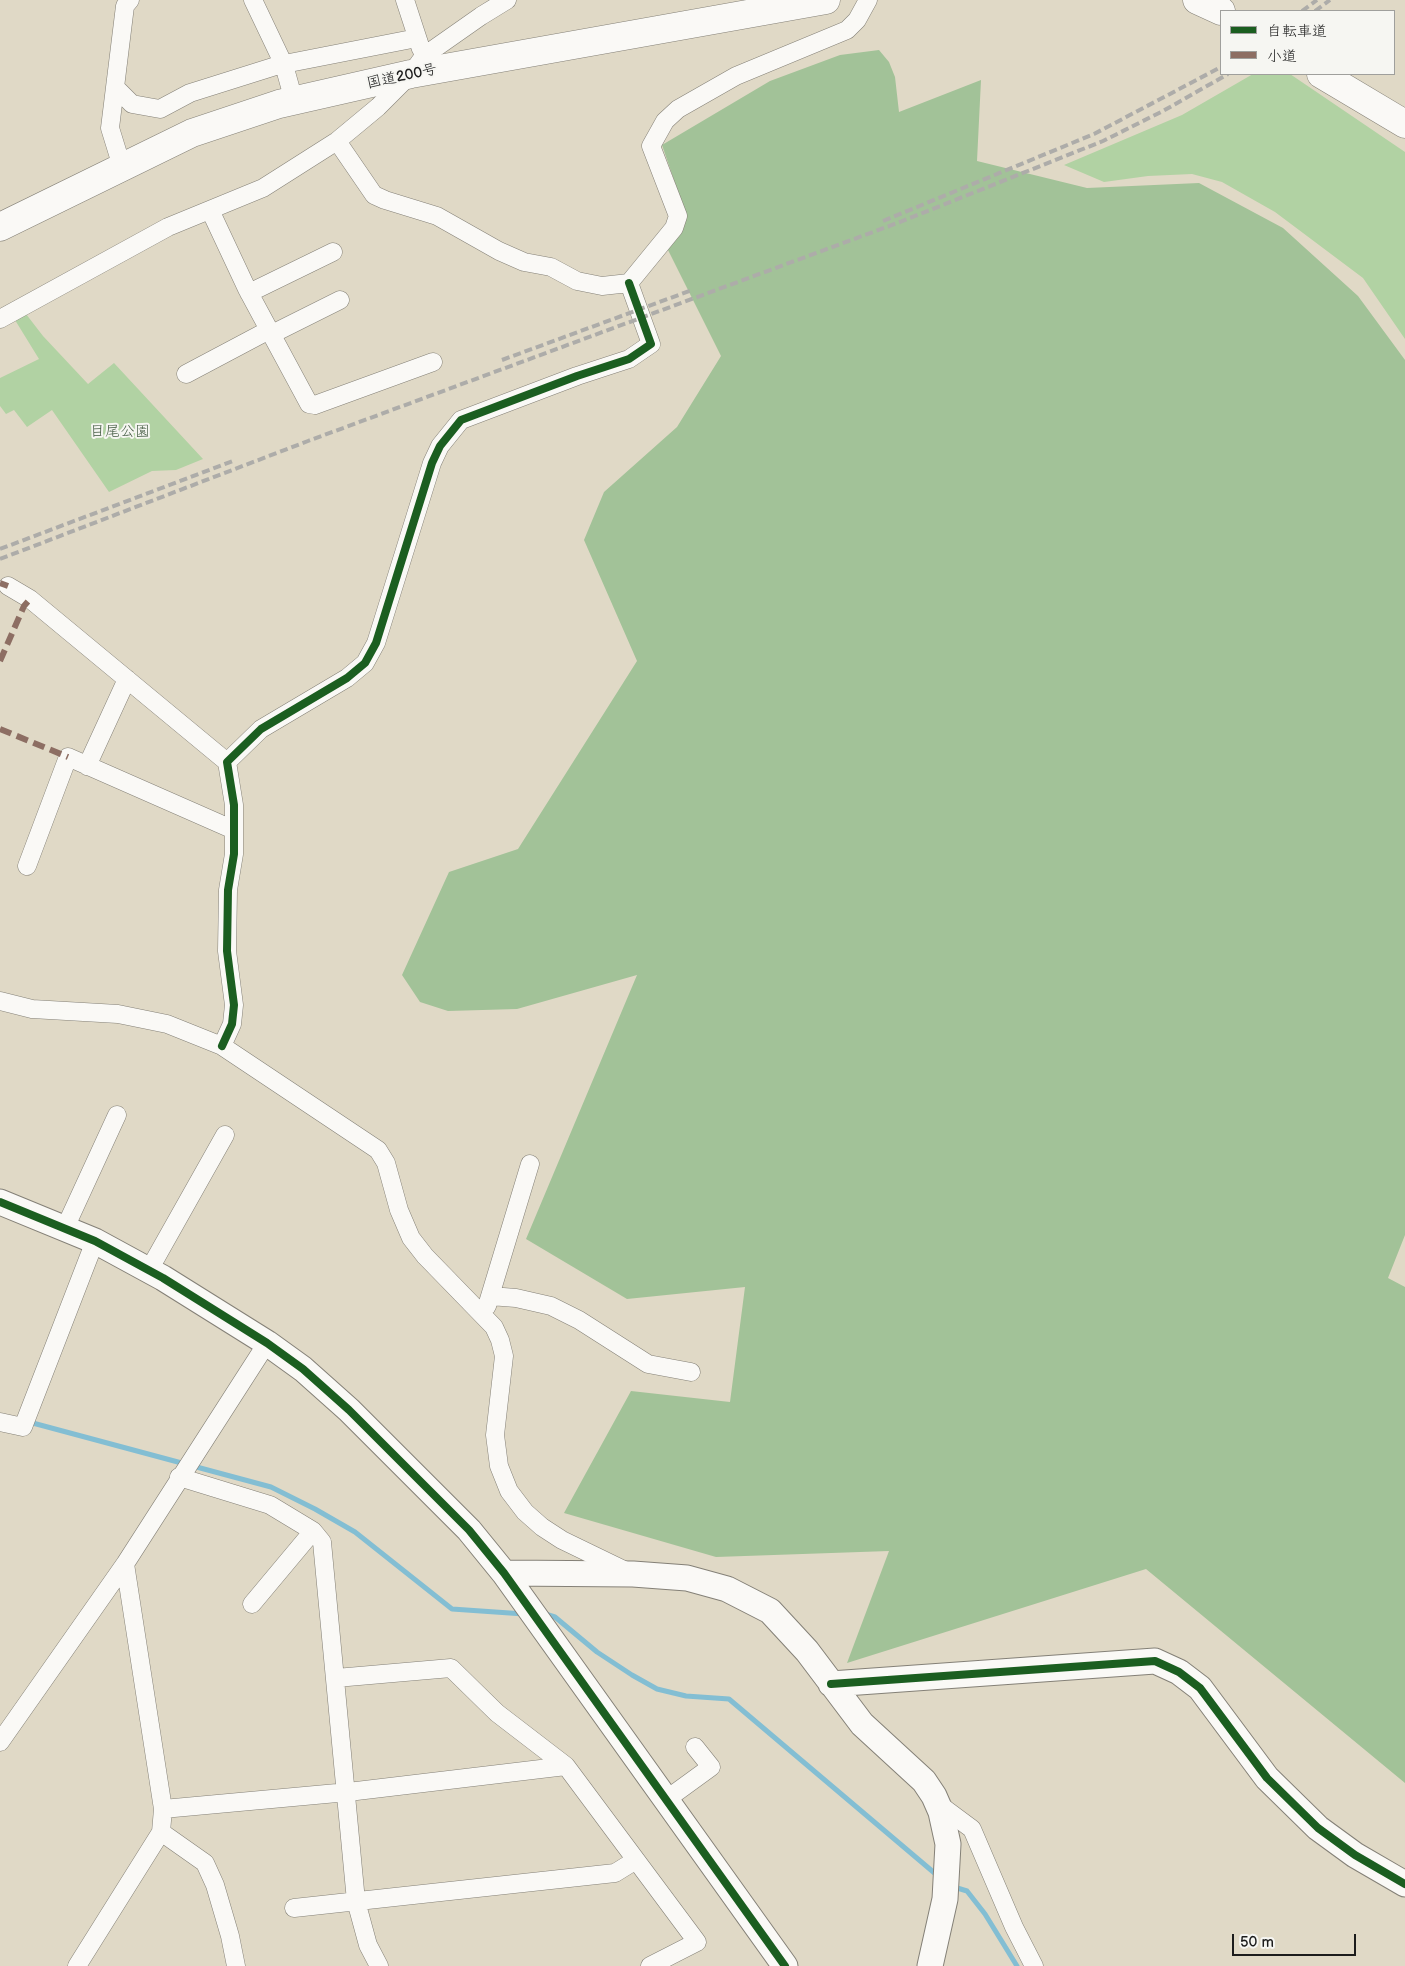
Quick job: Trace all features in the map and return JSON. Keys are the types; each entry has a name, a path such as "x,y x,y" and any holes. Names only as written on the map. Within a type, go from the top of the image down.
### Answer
{"highway":[{"name":"国道200号","path":"0,227 192,133 418,65 826,0"},
{"path":"1197,0 1220,11"},
{"path":"1323,75 1394,118"}],"street":[{"path":"122,167 110,128 125,6 130,0"},
{"path":"252,0 284,64 294,101"},
{"path":"405,0 417,38 418,65"},
{"path":"0,319 168,227 264,188 337,141 378,107 418,65 481,16 508,0"},
{"path":"337,141 374,195 384,200 437,216 499,251 524,262 551,267 577,281 602,286 629,283 674,228 678,216 651,146 665,121 678,109 736,76 847,30 857,20 868,0"},
{"path":"115,87 132,104 160,109 190,93 284,64 417,38"},
{"path":"1394,118 1405,129"},
{"path":"210,210 249,292 309,404 315,405 433,362"},
{"path":"249,292 333,252"},
{"path":"227,762 261,729 347,678 365,663 376,643 432,463 440,446 462,420 577,376 629,359 651,344 629,283"},
{"path":"186,374 340,300"},
{"path":"8,586 30,599 227,762 234,805 234,854 228,890 227,942 234,1005 232,1024 222,1046"},
{"path":"87,766 127,679"},
{"path":"27,866 68,758 234,830"},
{"path":"0,1001 32,1010 118,1014 153,1020 222,1046 378,1150 386,1163 401,1215 412,1238 425,1256 494,1327 504,1356 495,1435 499,1466 510,1491 525,1512 542,1527 562,1540 633,1574"},
{"path":"65,1228 116,1115"},
{"path":"149,1270 225,1135"},
{"path":"484,1316 530,1164"},
{"path":"0,1202 95,1241 149,1270 267,1343 303,1369 349,1410 469,1530 504,1573 785,1966"},
{"path":"0,1422 23,1427 95,1241"},
{"path":"490,1296 516,1298 551,1306 579,1320 648,1364 691,1372"},
{"path":"0,1742 125,1564 179,1477 267,1343"},
{"path":"179,1477 270,1505 313,1531 322,1542 348,1792 356,1901 368,1945 379,1966"},
{"path":"252,1604 313,1531"},
{"path":"77,1966 161,1832 163,1810 125,1564"},
{"path":"504,1573 633,1574 687,1578 740,1595 770,1612 807,1651 862,1724 924,1781 937,1803 941,1812 948,1844 947,1875 945,1899 930,1966"},
{"path":"831,1684 1155,1661 1178,1672 1200,1688 1267,1778 1318,1828 1355,1855 1405,1884"},
{"path":"336,1678 451,1668 497,1713 566,1766 697,1942 650,1966"},
{"path":"667,1799 711,1767 695,1746"},
{"path":"163,1810 348,1792 566,1766"},
{"path":"937,1803 972,1829 1014,1927 1034,1966"},
{"path":"161,1832 205,1863 215,1885 230,1936 236,1966"},
{"path":"294,1908 615,1872 636,1860"}],"green space":[{"path":"879,50 889,62 895,77 899,112 981,80 977,161 1087,188 1199,183 1283,228 1358,296 1405,360 1405,1235 1388,1278 1405,1287 1405,1783 1146,1569 847,1663 889,1551 716,1557 564,1513 631,1391 730,1402 745,1287 627,1299 526,1239 637,975 517,1009 448,1011 420,1002 402,975 449,872 518,849 637,661 584,540 604,492 677,427 721,356 668,250 686,215 662,145 770,81 840,55"},
{"path":"1251,75 1291,75 1405,152 1405,339 1363,278 1275,212 1222,182 1192,174 1148,176 1104,182 1064,165 1182,115"},
{"name":"目尾公園","path":"26,314 43,336 88,384 114,363 203,459 176,470 152,471 109,492 52,410 27,427 14,410 6,414 0,406 0,378 39,359 15,320"}],"waterway":[{"path":"29,1422 271,1487 355,1532 452,1609 524,1614"},
{"path":"542,1613 555,1617 597,1652 657,1689 686,1696 729,1699 938,1876"},
{"path":"954,1887 967,1891 985,1914 1017,1966"}],"railway":[{"path":"1303,10 1317,0"},
{"path":"1316,10 1330,0"},
{"path":"883,221 1094,134 1220,68"},
{"path":"0,559 308,441 900,222 1103,141 1163,111 1226,75"},
{"path":"502,360 692,290"},
{"path":"0,549 233,461"}],"marked path":[{"path":"0,583 8,586"},
{"path":"0,661 24,606 30,599"},
{"path":"0,729 68,757"}],"cycle path":[{"path":"222,1046 232,1024 234,1005 227,951 228,890 234,854 234,805 227,762 261,729 347,678 365,663 376,643 432,463 440,446 461,420 577,376 629,359 651,344 629,283"},
{"path":"0,1202 95,1241 163,1278 267,1343 303,1369 349,1410 469,1530 504,1573 785,1966"},
{"path":"831,1684 1155,1661 1179,1672 1200,1688 1267,1778 1318,1828 1355,1855 1405,1884"}]}
